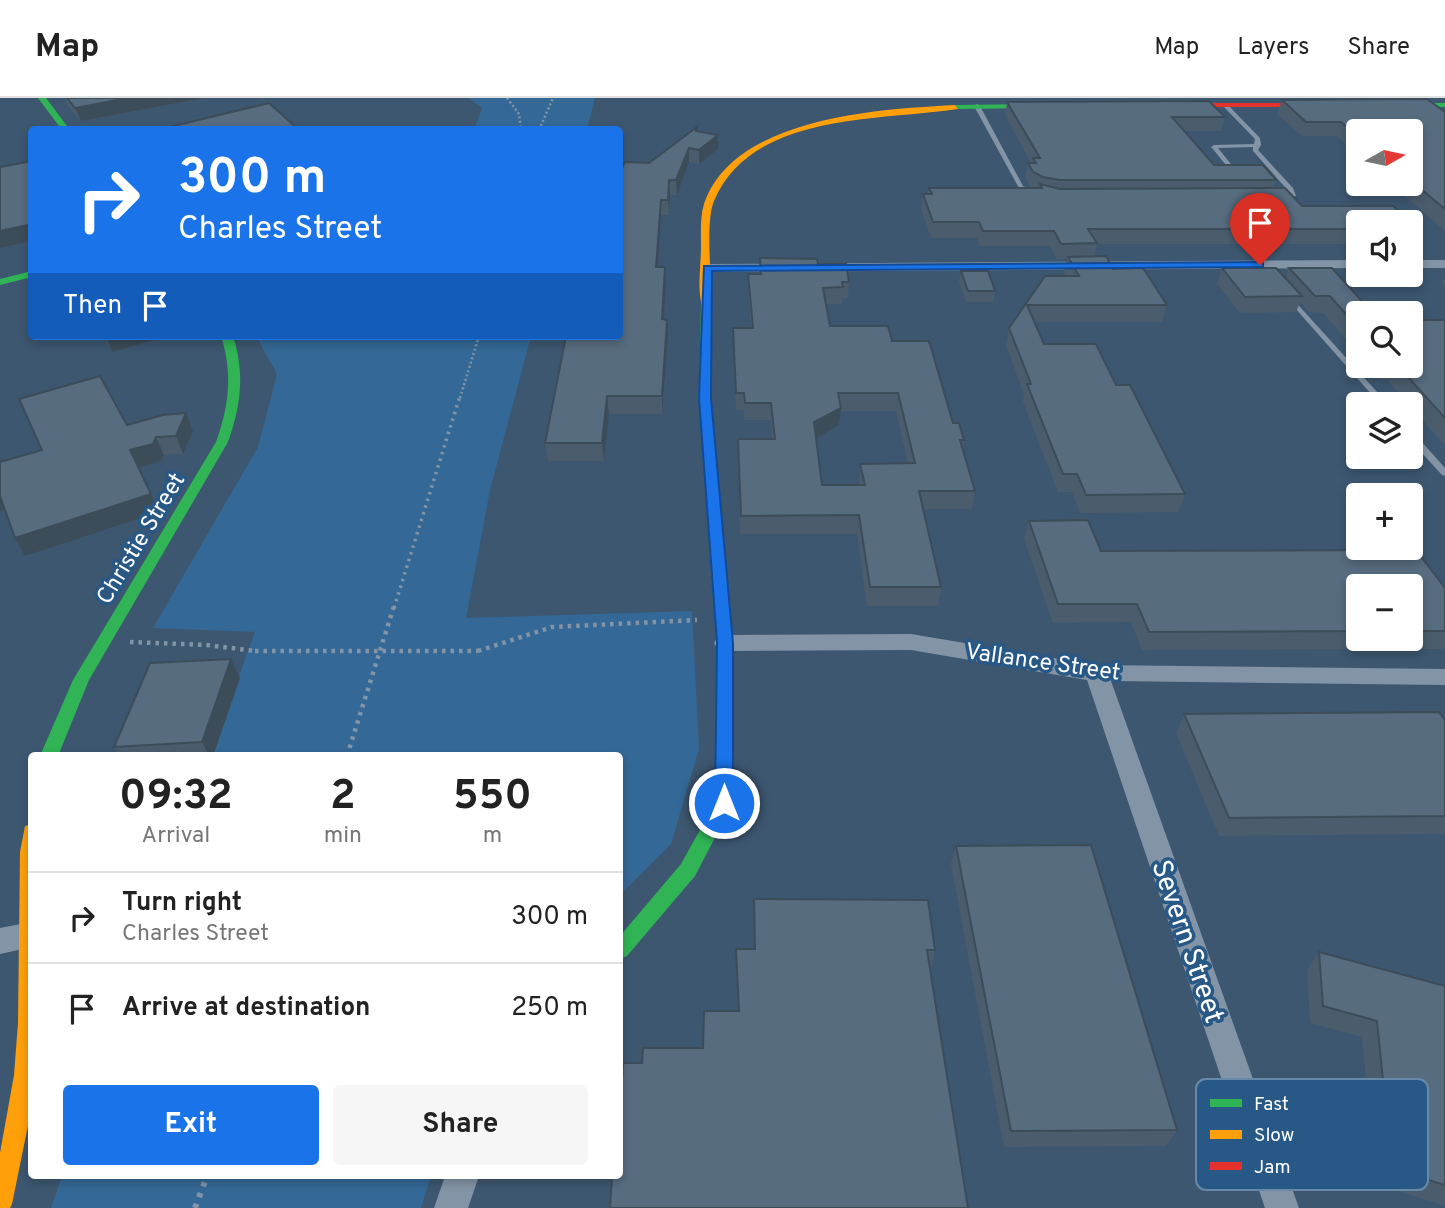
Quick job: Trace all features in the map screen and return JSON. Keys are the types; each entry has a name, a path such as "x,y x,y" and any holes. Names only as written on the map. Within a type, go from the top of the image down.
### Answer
{"street":[{"path":"42,98 63,126"},
{"path":"1156,106 1335,105"},
{"path":"1376,105 1445,105"},
{"path":"623,946 688,870 724,803 725,643 705,398 708,203 713,190 730,166 760,145 776,137 859,114 906,108 1059,106"},
{"path":"1423,264 1445,264"},
{"path":"707,268 1264,270 1346,265"},
{"path":"0,282 28,275"},
{"name":"Christie Street","path":"51,752 66,711 103,642 198,486 230,423 237,386 234,354 229,340"},
{"name":"Vallance Street","path":"725,643 911,642 1096,673 1445,677"},
{"name":"Severn Street","path":"1096,673 1237,1079"},
{"path":"28,862 13,939 28,989"},
{"path":"0,1204 18,1125 28,1026"},
{"path":"451,1208 461,1179"},
{"name":"Severn Street","path":"1276,1190 1282,1208"}],"lane":[{"path":"1225,105 1258,139 1255,150 1294,195 1278,199"},
{"path":"977,106 1021,187 1037,195"},
{"path":"1253,172 1232,169 1214,147 1258,145"},
{"path":"1263,171 1273,171"},
{"path":"1286,295 1373,392"},
{"path":"1423,448 1445,473"}],"path":[{"path":"507,98 519,114 520,126"},
{"path":"541,126 553,98"},
{"path":"347,752 479,340"},
{"path":"103,642 207,645 255,651 478,651 552,627 722,619"},
{"path":"195,1208 206,1179"}],"shaded area":[{"path":"469,98 595,98 588,126 475,126 482,108"},
{"path":"258,340 530,340 490,490 466,618 692,611 699,749 671,844 623,892 623,752 211,752 255,632 153,628 258,447 277,374"},
{"path":"61,1179 430,1179 421,1208 51,1208"}],"building":[{"path":"67,98 128,98 75,108"},
{"path":"1427,99 1445,112 1445,209 1423,191 1423,119 1346,119 1346,126 1341,122 1306,122 1282,100"},
{"path":"1209,101 1225,117 1172,117 1214,165 1263,165 1276,180 1060,180 1043,177 1033,172 1028,163 1036,163 1033,158 1040,158 1007,102"},
{"path":"269,103 295,126 174,126"},
{"path":"697,127 696,131 718,135 699,150 689,148 676,180 669,180 668,200 661,200 656,267 665,267 662,319 667,320 662,396 607,396 602,443 545,443 565,340 623,340 623,166 625,162 649,163"},
{"path":"28,162 28,225 0,231 0,167"},
{"path":"1040,184 1060,189 1285,188 1302,206 1393,206 1398,210 1346,210 1346,229 1088,229 1097,243 1061,244 1054,231 983,231 979,222 933,222 923,194 932,194 929,188 1042,188"},
{"path":"1106,256 1113,269 1143,268 1167,305 1027,305 1044,344 1096,344 1116,385 1130,385 1185,494 1086,495 1077,474 1063,474 1027,384 1031,384 1009,328 1045,276 1079,276 1068,257"},
{"path":"760,258 817,259 818,264 846,264 849,282 842,282 843,287 823,288 830,326 888,326 892,341 928,341 930,344 953,423 959,423 964,440 960,440 975,491 919,491 941,587 870,587 859,515 741,516 738,439 775,439 771,403 745,403 744,393 736,393 733,328 753,328 748,274 761,274","holes":["838,393 898,393 915,463 860,464 865,485 822,485 814,422 841,408"]},
{"path":"1222,268 1276,268 1302,296 1245,297"},
{"path":"1289,268 1332,268 1346,287 1349,287 1362,301 1346,301 1346,314 1330,296 1315,296"},
{"path":"961,271 988,271 995,291 968,291"},
{"path":"1423,320 1445,320 1445,418 1409,378 1423,378"},
{"path":"100,376 127,425 163,415 186,413 176,436 156,437 153,444 130,450 151,494 15,538 0,496 0,462 42,450 19,399"},
{"path":"1088,520 1101,551 1346,550 1346,560 1423,559 1445,588 1445,631 1423,631 1423,574 1346,574 1346,631 1149,632 1137,604 1058,604 1029,521"},
{"path":"231,659 202,742 114,747 150,663"},
{"path":"1439,712 1445,720 1445,816 1229,818 1184,714"},
{"path":"1091,845 1177,1130 1011,1131 956,846"},
{"path":"754,899 928,900 935,950 927,950 968,1208 610,1208 612,1179 623,1179 623,1063 642,1063 643,1048 703,1048 704,1011 739,1011 736,949 755,949"},
{"path":"1319,952 1445,986 1445,1185 1428,1180 1428,1079 1383,1079 1377,1021 1323,1006"}],"traffic: fast":[{"path":"42,98 63,126"},
{"path":"1391,105 1445,105"},
{"path":"955,107 1049,106"},
{"path":"0,282 28,275"},
{"path":"623,946 688,870 724,803 725,643 705,398 706,303"},
{"path":"51,752 81,680 222,442 231,415 235,389 234,363 228,340"}],"traffic: slow":[{"path":"706,303 709,202 726,174 751,152 781,136 816,124 889,112 955,107"},
{"path":"28,872 28,928"},
{"path":"0,1204 17,1127 28,1032"}],"traffic: jam":[{"path":"1171,105 1322,105"}],"route":[{"path":"724,803 725,643 705,398 707,268 1260,265"}]}
